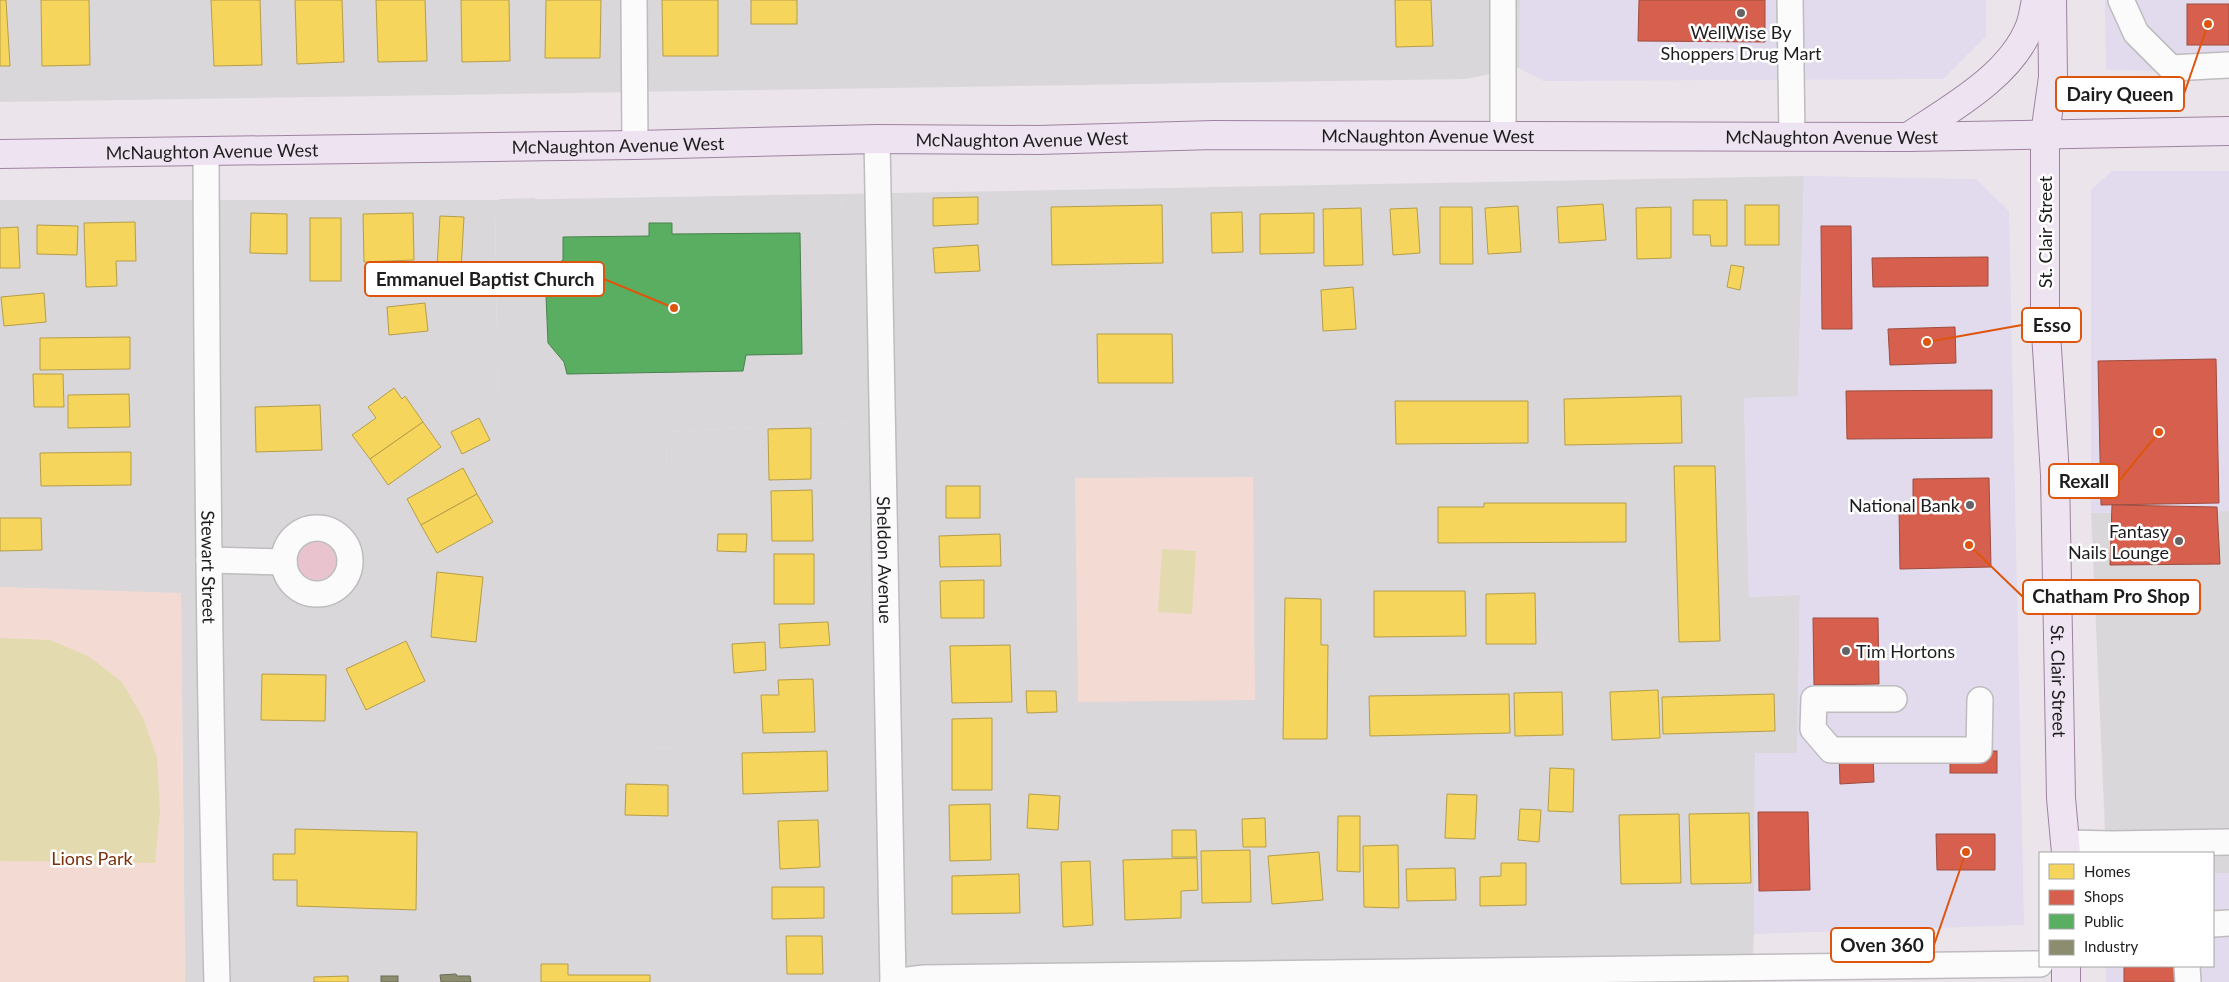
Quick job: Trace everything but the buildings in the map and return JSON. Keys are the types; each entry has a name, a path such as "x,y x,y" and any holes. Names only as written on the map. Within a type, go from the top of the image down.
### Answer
{"main road":[{"path":"1908,137 1971,95 2008,63 2030,27 2036,0"},
{"name":"St. Clair Street","path":"2052,0 2053,77 2045,134 2045,316 2056,475 2061,798 2066,848"},
{"name":"McNaughton Avenue West","path":"0,154 877,139 1038,140 1214,136 1908,137 2229,131"},
{"path":"2066,967 2066,982"}],"street":[{"path":"634,0 635,144"},
{"path":"1503,0 1503,137"},
{"path":"1790,0 1792,137"},
{"path":"2121,0 2136,33 2171,68 2229,66"},
{"name":"Sheldon Avenue","path":"877,139 893,982"},
{"name":"Stewart Street","path":"206,151 208,560 212,822 217,982"},
{"path":"208,560 284,562"},
{"path":"1894,699 1814,700 1813,730 1831,750 1979,750 1980,700"},
{"path":"2066,848 2229,842"},
{"path":"2214,924 2229,923"},
{"path":"893,982 924,978 2039,964"},
{"path":"2187,967 2188,982"}],"shaded area":[{"path":"0,0 1520,0 1519,68 1466,79 0,102"},
{"path":"1520,0 1986,0 1986,36 1943,79 1543,81 1519,68"},
{"path":"2105,0 2229,0 2229,72 2106,70"},
{"path":"2112,171 2229,171 2229,511 2091,513 2091,190"},
{"path":"1804,176 1798,397 1744,398 1749,597 1800,595 1797,753 1755,753 1754,934 1751,982 185,982 181,594 0,587 0,200 495,200 498,412 499,199 535,198 539,384 606,745 672,749 666,432 850,422 841,194"},
{"path":"1804,176 1976,179 2009,211 2024,925 1754,934 1755,753 1797,753 1800,595 1749,597 1744,398 1798,396"},
{"path":"841,194 851,422 666,432 673,749 533,742 524,421 498,421 495,200"},
{"path":"2229,511 2229,873 2214,873 2214,852 2106,852 2091,513"},
{"path":"317,542 330,548 336,561 330,574 317,580 304,574 298,561 304,548"},
{"path":"2214,873 2229,873 2229,982 2106,982 2106,967 2214,967"}],"green space":[{"path":"1253,477 1255,700 1078,702 1075,478"},
{"path":"1162,549 1196,551 1192,614 1158,612"},
{"name":"Lions Park","path":"0,587 181,593 185,982 0,982"},
{"path":"0,638 50,640 88,656 122,682 144,720 157,758 160,811 155,863 0,861"}],"place":[{"name":"WellWise By Shoppers Drug Mart","path":"1741,13"},
{"name":"Dairy Queen","path":"2208,24"},
{"name":"Emmanuel Baptist Church","path":"674,308"},
{"name":"Esso","path":"1927,342"},
{"name":"Rexall","path":"2159,432"},
{"name":"National Bank","path":"1970,505"},
{"name":"Fantasy Nails Lounge","path":"2179,541"},
{"name":"Chatham Pro Shop","path":"1969,545"},
{"name":"Tim Hortons","path":"1846,651"},
{"name":"Oven 360","path":"1966,852"}]}
